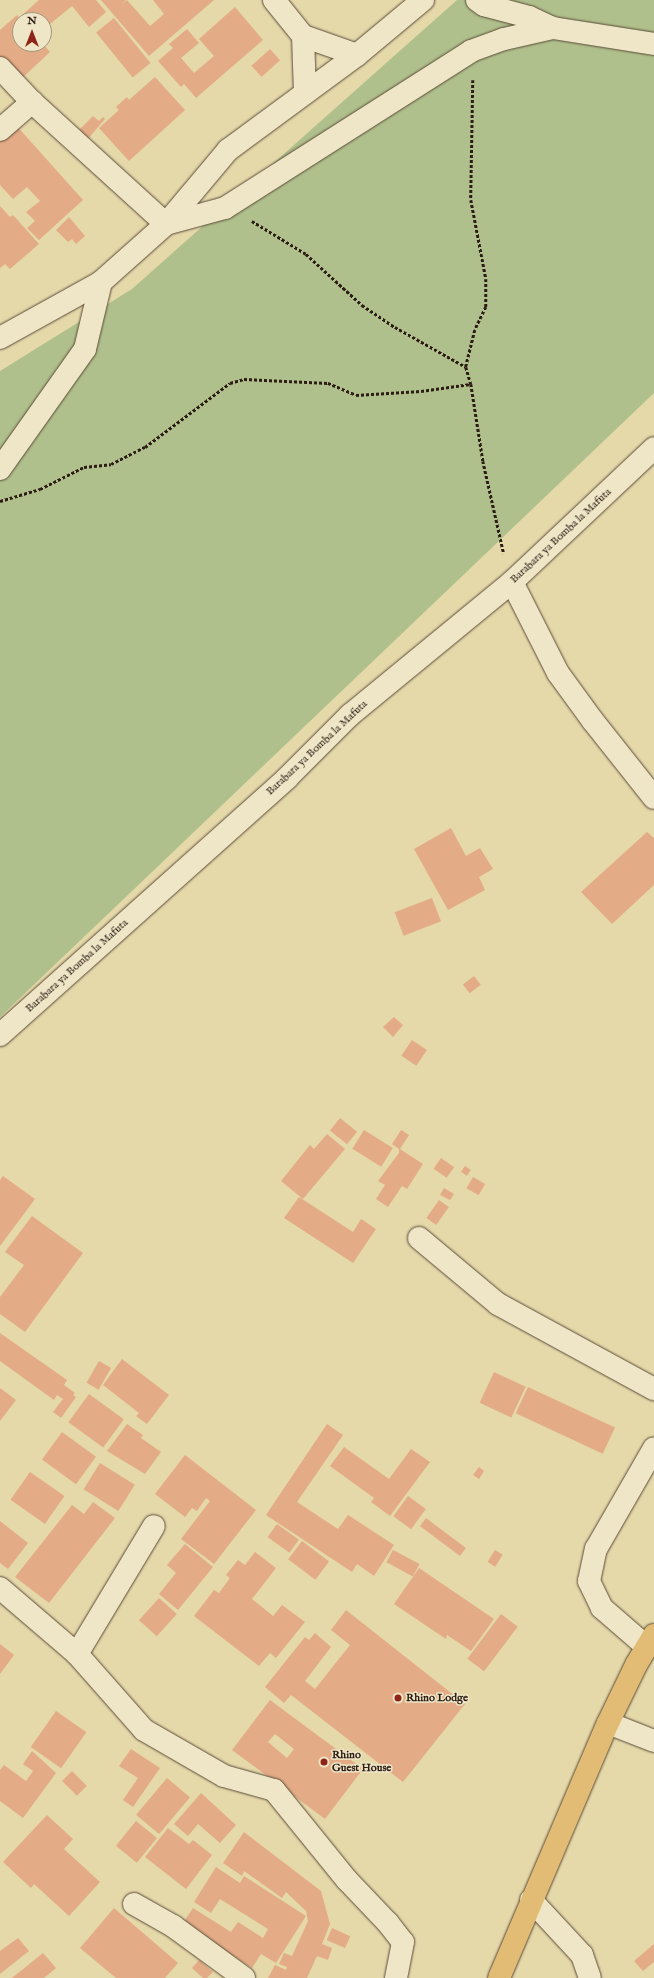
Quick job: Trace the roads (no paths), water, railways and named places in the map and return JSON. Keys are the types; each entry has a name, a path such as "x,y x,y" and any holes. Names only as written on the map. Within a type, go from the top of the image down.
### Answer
{"highway":[{"path":"500,1978 531,1900 608,1723 650,1641"}],"street":[{"path":"274,0 303,36 357,55"},
{"path":"0,338 101,282 166,224 228,150 357,55 423,0"},
{"path":"476,0 484,5 529,17 553,28 654,44"},
{"path":"166,224 225,208 470,51 504,39 553,28"},
{"path":"303,36 305,93"},
{"path":"0,68 32,102 166,224"},
{"path":"0,130 32,102"},
{"path":"0,469 85,349 101,282"},
{"name":"Barabara ya Bomba la Mafuta","path":"0,1035 287,778 350,715 512,582 654,448"},
{"path":"512,582 558,673 593,721 654,798"},
{"path":"419,1238 498,1304 654,1389"},
{"path":"650,1641 602,1608 589,1581 596,1549 654,1448"},
{"path":"77,1654 154,1526"},
{"path":"0,1588 77,1654 144,1730 224,1776 274,1790 347,1880 388,1923 403,1942 396,1978"},
{"path":"608,1723 654,1741"},
{"path":"531,1900 582,1954 590,1978"},
{"path":"134,1904 173,1926 244,1978"}],"place":[{"name":"Rhino Lodge","path":"398,1698"},
{"name":"Rhino Guest House","path":"324,1762"}]}
